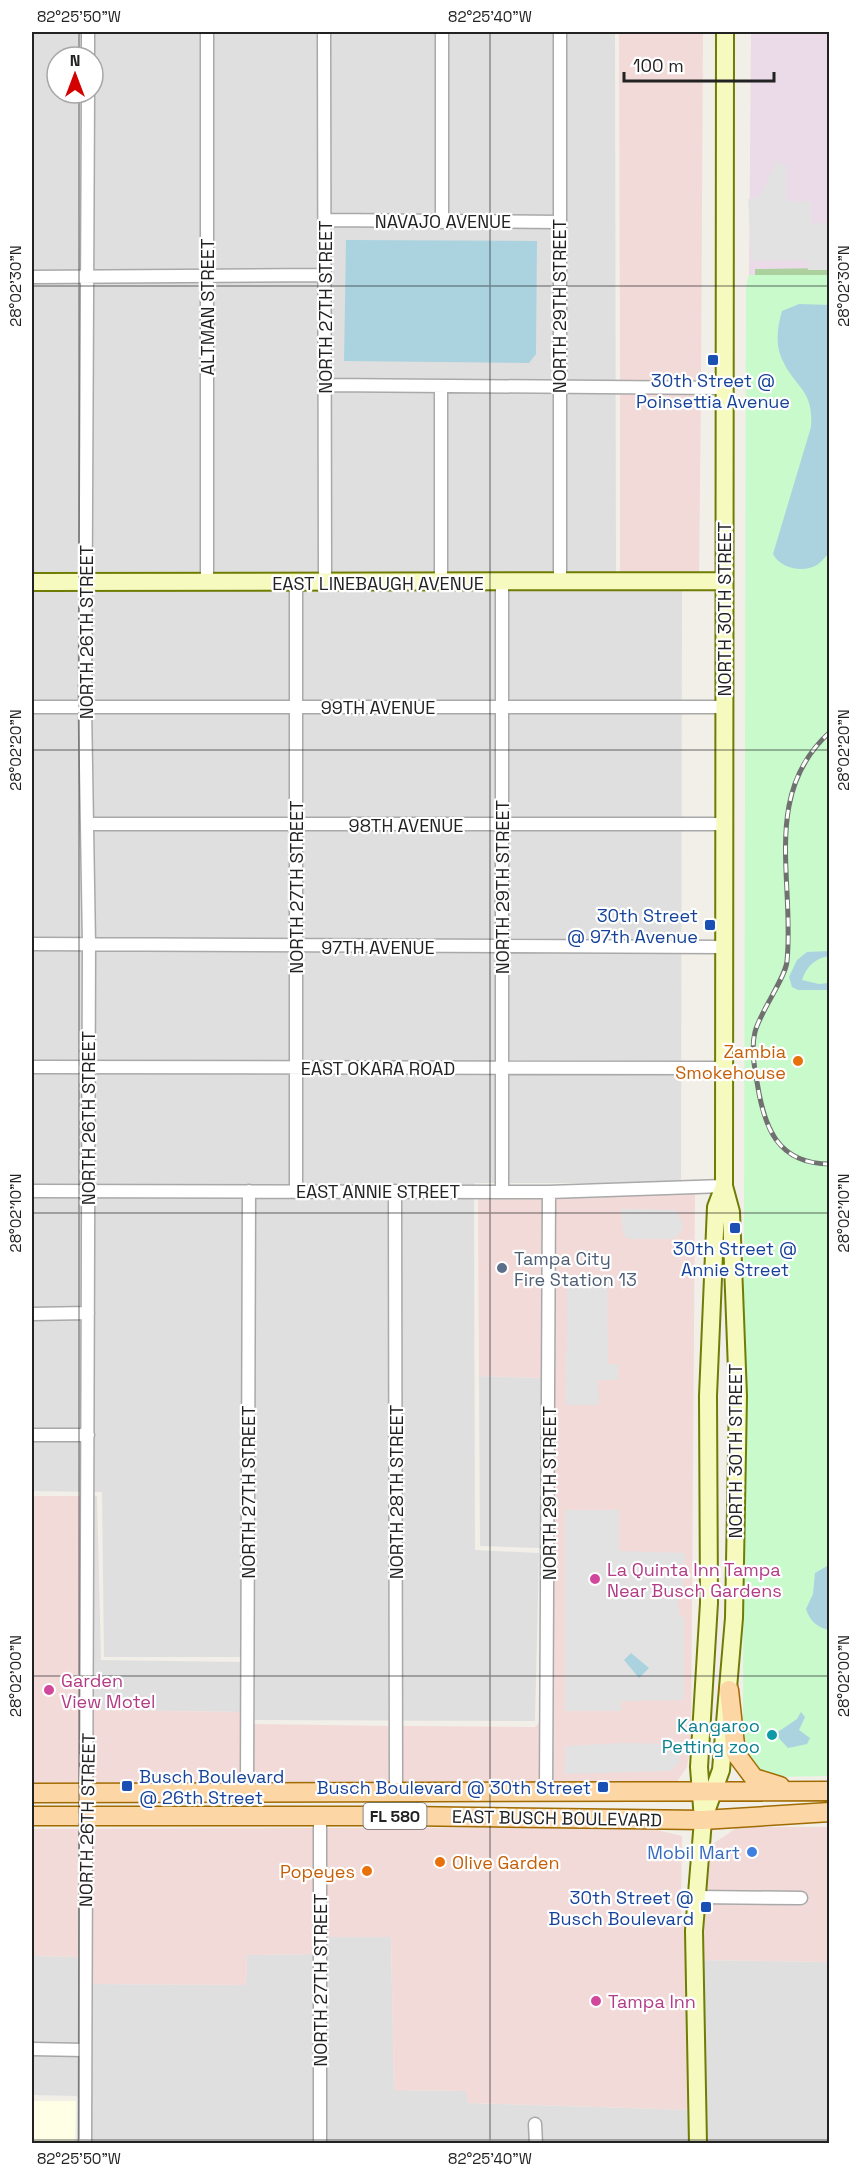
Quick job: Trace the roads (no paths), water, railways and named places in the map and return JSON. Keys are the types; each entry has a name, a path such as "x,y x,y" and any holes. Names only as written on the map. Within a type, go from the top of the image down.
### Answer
{"main road":[{"name":"NORTH 30TH STREET","path":"706,1792 721,1770 729,1690 734,1618 738,1396 731,1212 724,1186 725,32"},
{"name":"EAST LINEBAUGH AVENUE","path":"32,582 724,581"},
{"name":"NORTH 30TH STREET","path":"698,2144 694,1931 706,1792 709,1603 708,1396 716,1207 724,1186"},
{"path":"729,1690 736,1754 747,1771 754,1778 796,1791"},
{"name":"EAST BUSCH BOULEVARD","path":"32,1793 830,1791"},
{"path":"320,1817 326,1807 332,1803 386,1803 392,1801 396,1793"},
{"name":"EAST BUSCH BOULEVARD","path":"32,1816 703,1820 830,1812"}],"street":[{"name":"ALTMAN STREET","path":"207,32 207,583"},
{"name":"NORTH 27TH STREET","path":"324,32 326,583"},
{"path":"442,32 442,222"},
{"name":"NORTH 29TH STREET","path":"560,32 561,581"},
{"name":"NORTH 26TH STREET","path":"85,2144 84,2050 88,1793 89,944 85,708 88,105"},
{"name":"NAVAJO AVENUE","path":"326,220 559,222"},
{"path":"32,277 325,275"},
{"path":"325,384 441,387 725,388"},
{"path":"441,387 441,583"},
{"name":"NORTH 27TH STREET","path":"296,583 296,1191"},
{"name":"NORTH 29TH STREET","path":"502,583 502,1191"},
{"name":"99TH AVENUE","path":"32,707 724,706"},
{"name":"98TH AVENUE","path":"88,824 724,824"},
{"name":"97TH AVENUE","path":"32,944 724,946"},
{"name":"EAST OKARA ROAD","path":"32,1067 724,1068"},
{"name":"EAST ANNIE STREET","path":"32,1191 549,1192 724,1186"},
{"name":"NORTH 27TH STREET","path":"247,1793 249,1191"},
{"name":"NORTH 28TH STREET","path":"395,1191 396,1793"},
{"name":"NORTH 29TH STREET","path":"546,1793 549,1192"},
{"path":"32,1314 88,1313"},
{"path":"32,1435 88,1435"},
{"name":"NORTH 27TH STREET","path":"320,1817 320,2144"},
{"path":"697,1897 801,1898"},
{"path":"32,2049 84,2050"},
{"path":"536,2124 536,2144"}],"water":[{"path":"346,240 537,241 536,354 529,363 344,361"},
{"path":"799,304 830,305 829,553 817,565 803,569 785,565 773,554 811,427 811,414 806,396 786,367 778,345 778,328 782,311"},
{"path":"829,951 829,956 815,961 809,967 802,980 819,984 829,983 829,990 798,990 792,987 789,977 797,960 807,952"},
{"path":"829,1565 830,1630 814,1623 806,1609 813,1594 815,1573"},
{"path":"631,1653 649,1668 639,1678 624,1660"},
{"path":"801,1712 805,1717 799,1730 810,1738 807,1744 788,1748 775,1734 797,1719"}],"railway":[{"path":"830,732 809,756 795,783 788,811 786,968 758,1024 753,1050 764,1114 776,1140 797,1158 830,1164"}],"place":[{"name":"30th Street @ Poinsettia Avenue","path":"713,360"},
{"name":"30th Street @ 97th Avenue","path":"710,925"},
{"name":"Zambia Smokehouse","path":"798,1061"},
{"name":"30th Street @ Annie Street","path":"735,1228"},
{"name":"Tampa City Fire Station 13","path":"502,1268"},
{"name":"La Quinta Inn Tampa Near Busch Gardens","path":"595,1579"},
{"name":"Garden View Motel","path":"49,1690"},
{"name":"Kangaroo Petting zoo","path":"772,1735"},
{"name":"Busch Boulevard @ 26th Street","path":"127,1786"},
{"name":"Busch Boulevard @ 30th Street","path":"603,1787"},
{"name":"Mobil Mart","path":"752,1852"},
{"name":"Olive Garden","path":"440,1862"},
{"name":"Popeyes","path":"367,1871"},
{"name":"30th Street @ Busch Boulevard","path":"706,1907"},
{"name":"Tampa Inn","path":"596,2001"}]}
